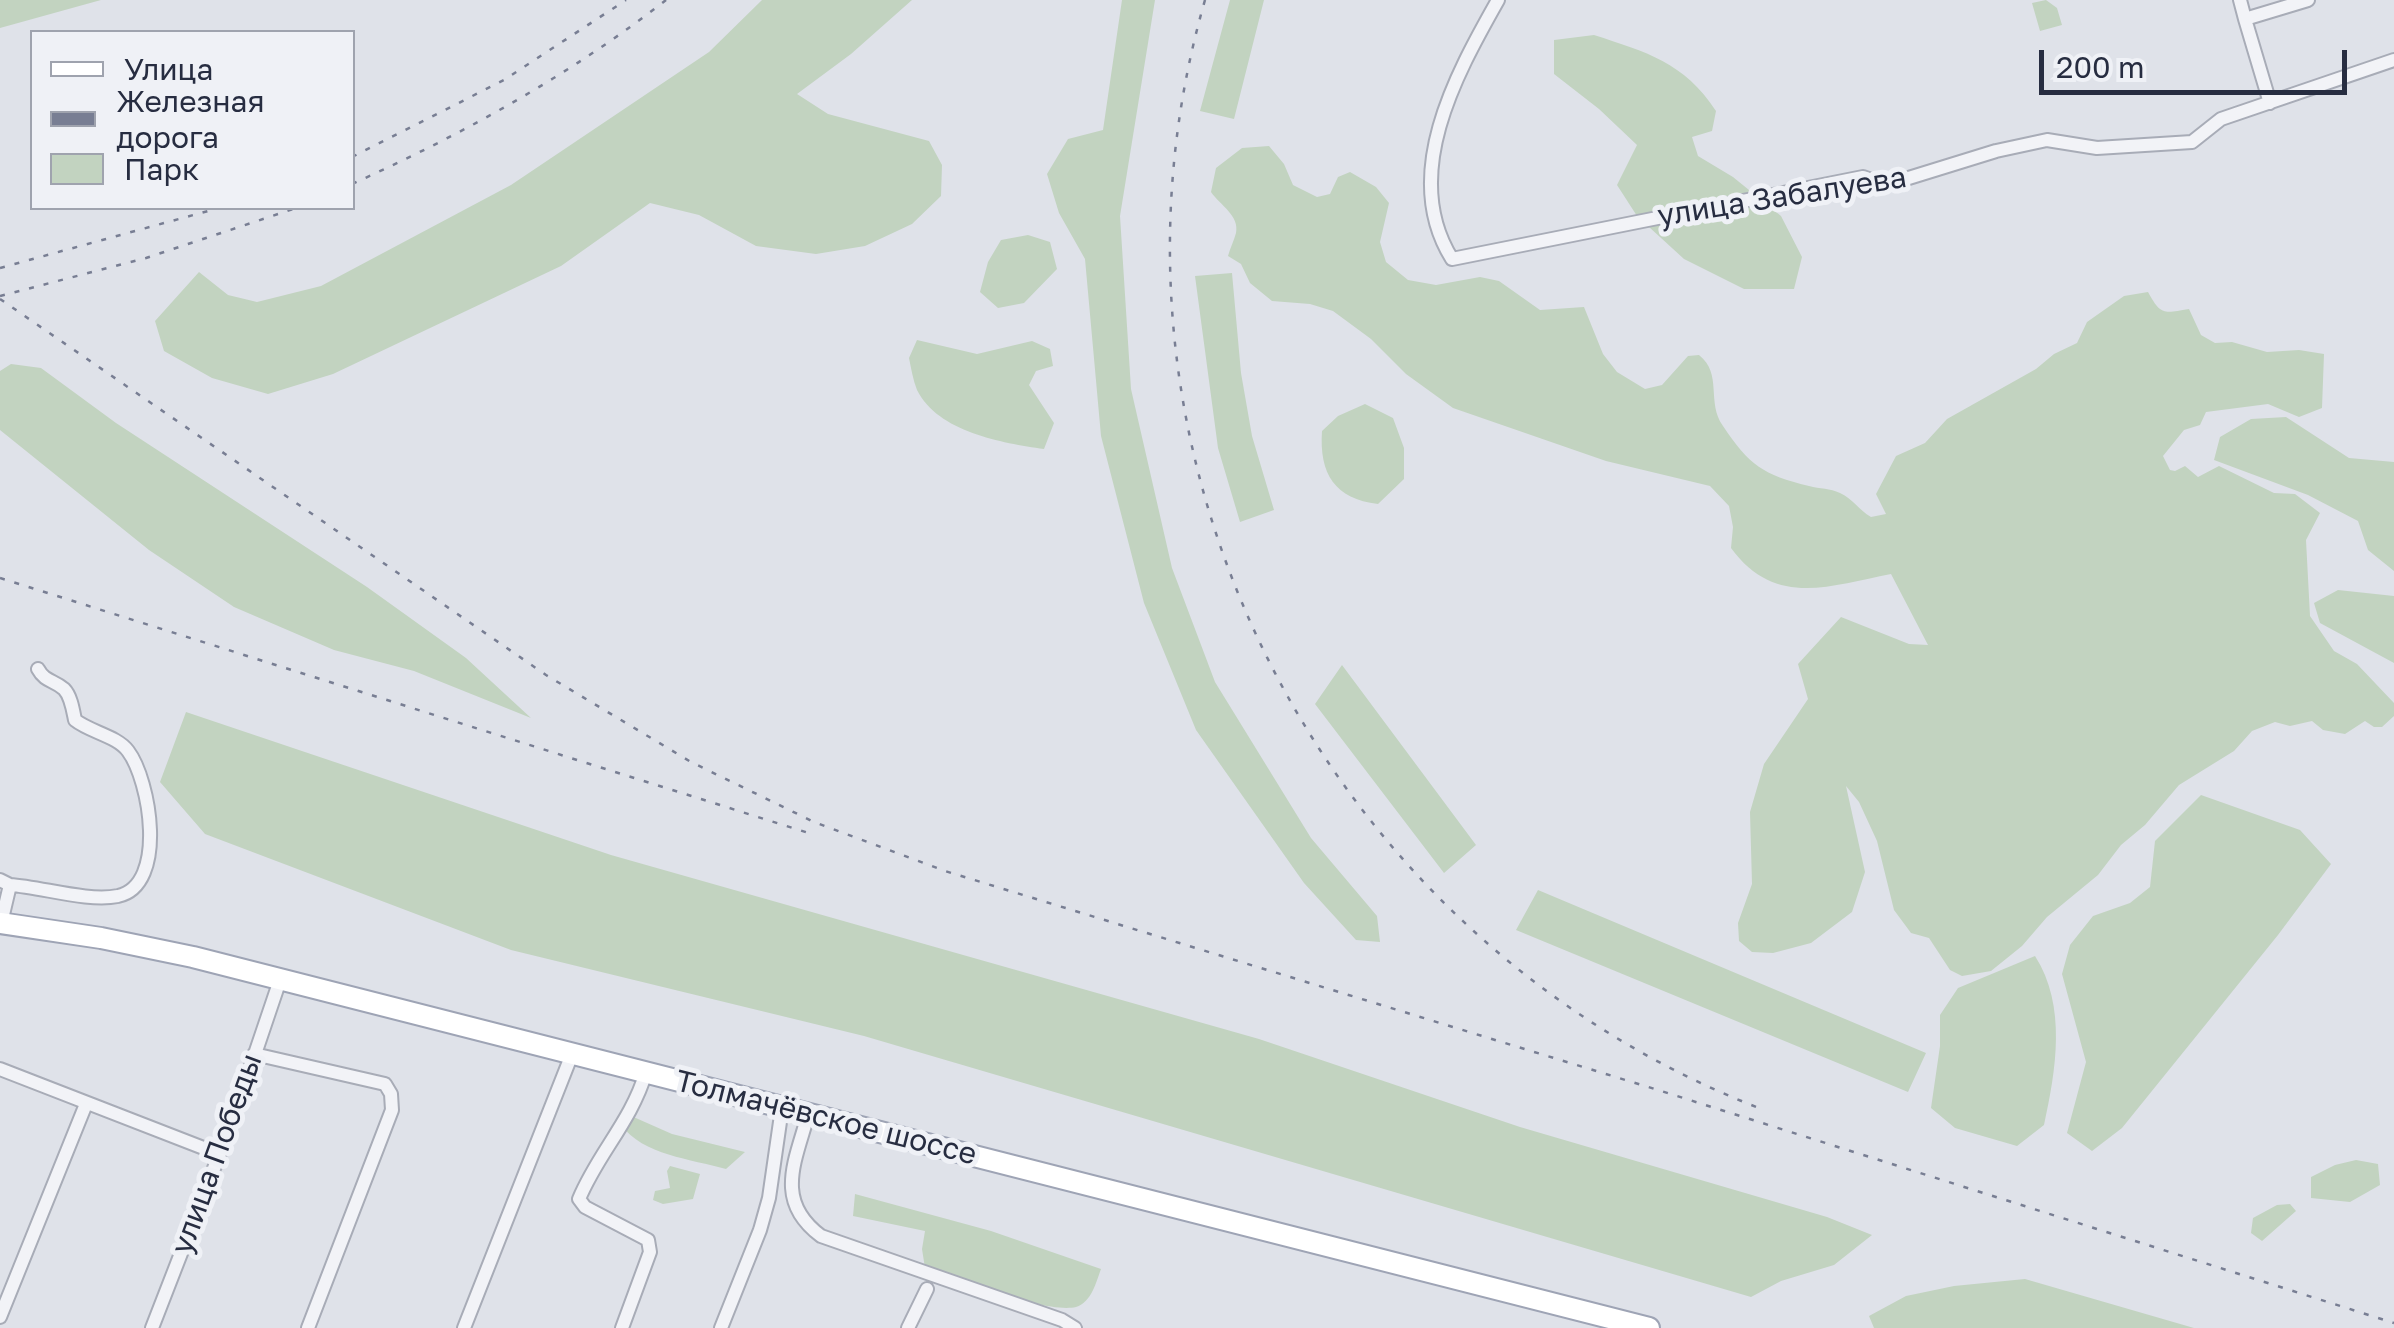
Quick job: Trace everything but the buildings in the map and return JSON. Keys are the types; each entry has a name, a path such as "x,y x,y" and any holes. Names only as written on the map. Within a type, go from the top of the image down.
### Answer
{"main road":[{"name":"Толмачёвское шоссе","path":"0,923 102,938 280,980 1649,1328"}],"street":[{"name":"улица Забалуева","path":"1498,0 1441,118 1431,163 1430,204 1439,238 1452,260 1863,178 1886,185 2047,140 2098,148 2192,142 2222,119 2394,60"},
{"path":"2240,0 2270,103"},
{"path":"2245,19 2308,0"},
{"path":"0,923 5,882 77,896 118,896 131,890 144,872 151,842 149,810 132,756 125,746 75,720 64,689 44,680 38,669"},
{"name":"улица Победы","path":"152,1328 280,980"},
{"path":"254,1054 385,1084 391,1094 392,1110 308,1328"},
{"path":"464,1328 572,1054"},
{"path":"0,1069 219,1154"},
{"path":"622,1328 650,1252 648,1240 585,1206 580,1199 589,1175 616,1138 646,1072"},
{"path":"0,1317 86,1104"},
{"path":"722,1328 769,1198 782,1108"},
{"path":"808,1115 791,1177 792,1201 804,1224 820,1236 1062,1320 1075,1328"},
{"path":"908,1328 927,1289"}],"green space":[{"path":"0,0 101,0 0,28"},
{"path":"762,0 912,0 851,54 797,94 828,114 929,141 942,165 941,196 912,224 865,246 816,254 756,246 699,215 650,203 561,266 333,374 268,394 212,378 164,351 155,321 199,272 228,295 257,302 321,286 511,185 709,52"},
{"path":"1122,0 1155,0 1120,216 1131,389 1172,568 1215,682 1311,838 1377,916 1380,942 1356,940 1304,883 1196,730 1144,603 1101,436 1085,259 1059,213 1047,174 1068,139 1103,130"},
{"path":"1230,0 1264,0 1234,119 1200,111"},
{"path":"2046,0 2057,8 2062,25 2040,31 2032,3"},
{"path":"1594,35 1662,61 1704,94 1716,111 1712,131 1692,137 1698,156 1733,177 1781,216 1802,257 1794,289 1744,289 1684,259 1637,216 1617,185 1637,145 1554,74 1554,40"},
{"path":"1269,146 1284,164 1293,185 1317,197 1330,194 1338,177 1350,172 1376,187 1389,203 1380,242 1386,262 1408,280 1436,285 1480,277 1499,281 1540,310 1584,307 1603,354 1617,372 1645,389 1662,385 1688,356 1699,355 1713,379 1718,417 1750,459 1780,477 1840,493 1871,517 1886,514 1876,494 1896,456 1925,443 1947,419 2077,343 2087,322 2124,296 2148,292 2164,311 2189,309 2201,335 2215,343 2232,342 2267,352 2299,350 2324,354 2322,408 2299,417 2268,404 2206,412 2200,425 2184,430 2163,456 2170,470 2185,466 2198,477 2219,466 2274,493 2295,494 2320,513 2306,540 2310,616 2334,651 2357,664 2394,703 2394,716 2382,727 2365,721 2345,734 2323,730 2312,721 2290,726 2275,722 2252,731 2234,751 2179,785 2098,875 2047,917 2022,946 1991,971 1962,976 1950,970 1929,938 1911,933 1894,910 1877,841 1859,802 1846,786 1865,872 1852,912 1811,943 1773,953 1752,952 1739,941 1738,923 1752,884 1750,812 1764,764 1808,699 1798,664 1841,617 1909,644 1928,645 1891,574 1804,588 1766,579 1731,548 1729,506 1710,486 1606,461 1453,408 1406,374 1371,339 1333,311 1310,304 1272,301 1250,283 1241,264 1228,256 1236,233 1235,221 1211,192 1216,168 1242,148"},
{"path":"1028,235 1050,242 1057,269 1024,303 998,308 980,292 988,262 1001,240"},
{"path":"1232,273 1241,373 1252,436 1274,510 1240,522 1218,448 1195,276"},
{"path":"917,340 977,354 1032,341 1050,349 1053,366 1036,371 1029,385 1054,423 1044,449 973,433 940,416 927,404 914,382 909,358"},
{"path":"11,364 41,368 116,423 367,587 466,658 531,718 414,671 334,650 234,607 149,550 0,430 0,371"},
{"path":"1365,404 1393,418 1404,448 1404,479 1378,504 1351,497 1341,490 1323,460 1322,431 1338,416"},
{"path":"2286,417 2349,458 2394,462 2394,571 2368,550 2358,521 2308,495 2214,460 2220,437 2251,419"},
{"path":"2338,590 2394,596 2394,663 2320,623 2314,603"},
{"path":"1342,665 1476,845 1444,873 1315,704"},
{"path":"186,712 611,855 1259,1039 1520,1127 1827,1217 1872,1235 1834,1265 1781,1281 1751,1297 864,1036 511,950 205,834 160,782"},
{"path":"2201,795 2300,830 2331,864 2122,1128 2092,1151 2067,1133 2086,1062 2062,974 2070,945 2093,916 2130,903 2150,887 2155,841"},
{"path":"1538,890 1926,1053 1908,1092 1516,930"},
{"path":"2035,956 2052,996 2055,1061 2044,1125 2017,1146 1955,1128 1931,1108 1940,1015 1958,988"},
{"path":"629,1115 672,1134 745,1152 726,1169 669,1154 630,1135 621,1125"},
{"path":"2356,1160 2378,1164 2380,1185 2350,1202 2311,1198 2311,1177"},
{"path":"670,1166 700,1174 693,1199 663,1204 653,1200 655,1191 670,1188"},
{"path":"855,1194 991,1231 1101,1269 1090,1296 1076,1307 1044,1305 1001,1294 925,1268 925,1231 853,1216"},
{"path":"2290,1204 2296,1211 2262,1241 2251,1233 2253,1218 2277,1205"},
{"path":"2025,1279 2194,1328 1874,1328 1869,1316 1906,1296 1954,1286"}],"railway":[{"path":"355,155 504,80 626,0"},
{"path":"355,183 515,101 666,0"},
{"path":"1205,0 1173,171 1175,341 1207,505 1269,660 1357,802 1469,927 1604,1030 1759,1108"},
{"path":"0,268 212,210"},
{"path":"0,296 146,258 290,210"},
{"path":"0,299 546,675 691,762 814,822 945,871 1658,1090 2394,1323"},
{"path":"0,578 815,835"}]}
